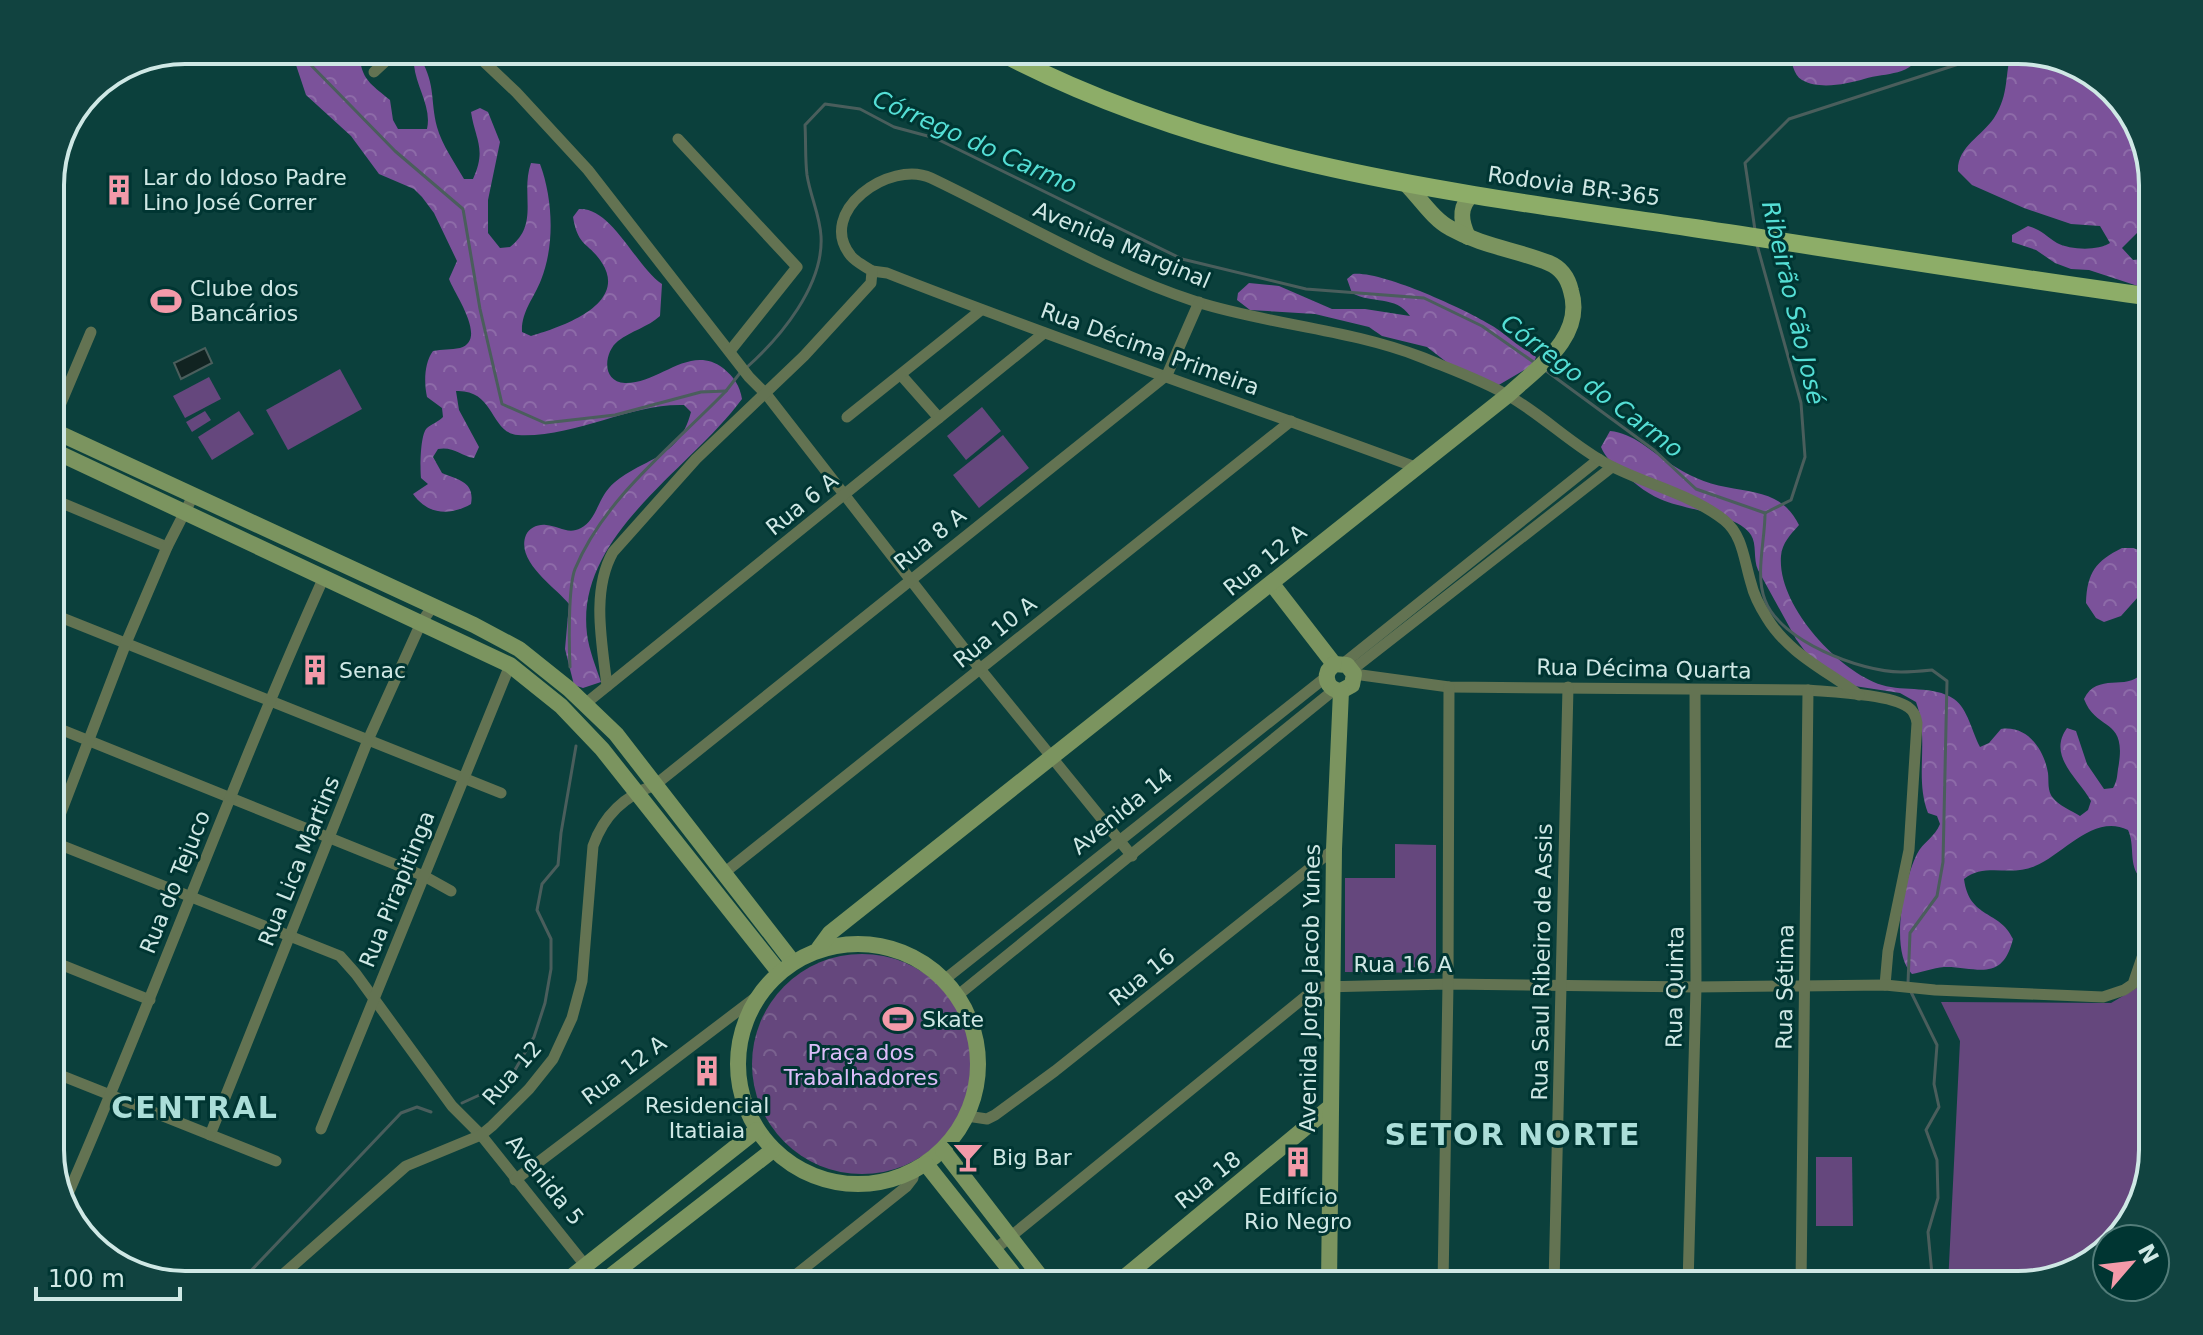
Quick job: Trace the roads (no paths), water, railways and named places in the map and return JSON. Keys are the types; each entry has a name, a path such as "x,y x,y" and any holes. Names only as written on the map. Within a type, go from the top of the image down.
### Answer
{"main road":[{"name":"Rodovia BR-365","path":"1026,64 1100,97 1281,158 1406,184 2139,295"},
{"name":"Rua 12 A","path":"819,948 830,933 1508,395 1562,344 1571,323 1573,299 1570,286 1558,268 1519,253 1485,246 1447,227 1406,184"},
{"path":"1468,237 1462,216 1463,204 1472,195"},
{"path":"64,435 519,649 616,734 724,873 786,967"},
{"path":"64,455 510,665 561,706 602,749 678,848 786,967"},
{"path":"1272,584 1342,677"},
{"name":"Avenida Jorge Jacob Yunes","path":"1329,1271 1334,849 1342,677"},
{"path":"851,943 884,946 916,959 944,980 957,996 975,1034 978,1076 967,1116 943,1150 897,1179 864,1185 831,1182 800,1170 773,1150 757,1130 744,1097 737,1062 743,1027 759,995 786,967 819,948 851,943"},
{"name":"Rua 18","path":"1132,1271 1329,1108"},
{"path":"578,1271 757,1130"},
{"path":"618,1271 773,1150"},
{"path":"943,1150 1036,1271"},
{"path":"920,1167 1011,1271"},
{"name":"Avenida 5","path":"585,1265 590,1271"}],"street":[{"path":"374,72 383,64"},
{"path":"486,64 588,170 980,669 1132,856"},
{"path":"678,139 797,267 730,351"},
{"name":"Avenida Marginal","path":"872,271 850,256 844,244 841,225 845,212 882,180 913,172 950,187 1074,249 1199,302 1339,333 1405,352 1508,395 1612,467 1723,519 1739,540 1752,587 1779,636 1792,650 1859,695"},
{"path":"607,686 600,583 604,567 613,552 696,459 766,394 861,296 871,283 872,271"},
{"name":"Rua Décima Primeira","path":"872,271 887,273 1415,467"},
{"name":"Rua 8 A","path":"638,793 655,785 1167,375 1199,302"},
{"path":"847,417 981,310"},
{"path":"64,396 91,332"},
{"name":"Rua 6 A","path":"585,704 1044,333"},
{"path":"901,375 939,418"},
{"name":"Rua 10 A","path":"724,873 1291,421"},
{"name":"Avenida 14","path":"957,996 1132,856 1599,459"},
{"name":"Avenida 14","path":"944,980 1120,841 1342,677 1612,467"},
{"path":"64,806 126,643 167,547 194,494"},
{"path":"64,504 167,547"},
{"name":"Rua do Tejuco","path":"70,1189 191,899 268,700 324,577"},
{"name":"Rua Lica Martins","path":"210,1135 368,740 421,623 433,606"},
{"path":"64,619 501,793"},
{"name":"Rua Pirapitinga","path":"321,1129 510,665"},
{"name":"Rua Décima Quarta","path":"1342,677 1449,687 1808,690 1900,702 1913,711 1917,723 1909,850 1888,951 1885,985"},
{"path":"1443,1271 1449,687"},
{"name":"Rua Saul Ribeiro de Assis","path":"1554,1271 1568,687"},
{"name":"Rua Quinta","path":"1688,1271 1696,987 1695,690"},
{"name":"Rua Sétima","path":"1801,1271 1808,690"},
{"path":"64,731 424,876 451,891"},
{"name":"Rua 12","path":"287,1271 406,1166 481,1135 529,1089 553,1059 563,1041 582,981 593,846 599,830 617,805 638,793"},
{"name":"Avenida 5","path":"64,847 340,956 452,1106 481,1135 585,1265"},
{"name":"Rua 16","path":"967,1116 987,1119 1043,1080 1334,849"},
{"path":"64,966 150,1000"},
{"name":"Rua 16 A","path":"994,1250 1311,992 1332,985 1885,985 2103,997 2124,990 2136,979 2139,969"},
{"name":"Rua 12 A","path":"515,1180 759,995"},
{"path":"64,1077 276,1161"},
{"path":"801,1271 906,1187 920,1167"}],"water":[{"path":"205,348 212,363 181,379 174,363"}],"waterway":[{"name":"Córrego do Carmo","path":"310,64 395,151 463,209 480,309 502,404 545,423 615,415 701,392 726,391"},
{"name":"Ribeirão São José","path":"1755,230 1745,163 1789,119 1959,64"},
{"name":"Córrego do Carmo","path":"746,368 786,326 808,291 815,273 821,236 807,175 805,125 825,104 860,109 894,127 935,138 1182,259 1306,289 1424,298 1482,326 1535,363"},
{"name":"Ribeirão São José","path":"1757,245 1801,403 1805,457 1791,500 1765,513"},
{"name":"Córrego do Carmo","path":"1545,370 1654,450 1696,489 1765,513"},
{"path":"570,667 571,589 575,569 588,543 622,495 726,391 740,373"},
{"path":"1765,514 1762,590 1774,615 1787,629 1824,651 1865,667 1905,672 1932,670 1947,681 1943,862 1937,896 1910,933 1908,983"},
{"path":"462,1103 508,1082 534,1037 545,1003 551,969 551,939 537,910 542,884 558,865 576,746"},
{"path":"1910,990 1937,1045 1934,1084 1939,1107 1926,1130 1937,1160 1938,1198 1928,1232 1932,1271"},
{"path":"251,1271 401,1113 417,1107 431,1112"}],"place":[{"name":"Lar do Idoso Padre Lino José Correr","path":"119,190"},
{"name":"Clube dos Bancários","path":"166,301"},
{"name":"Senac","path":"315,670"},
{"name":"Skate","path":"898,1019"},
{"name":"Residencial Itatiaia","path":"707,1071"},
{"name":"Big Bar","path":"968,1157"},
{"name":"Edifício Rio Negro","path":"1298,1162"}],"district":[{"name":"CENTRAL","path":"195,1107"},
{"name":"SETOR NORTE","path":"1513,1134"}],"park label":[{"name":"Praça dos Trabalhadores","path":"861,1064"}]}
